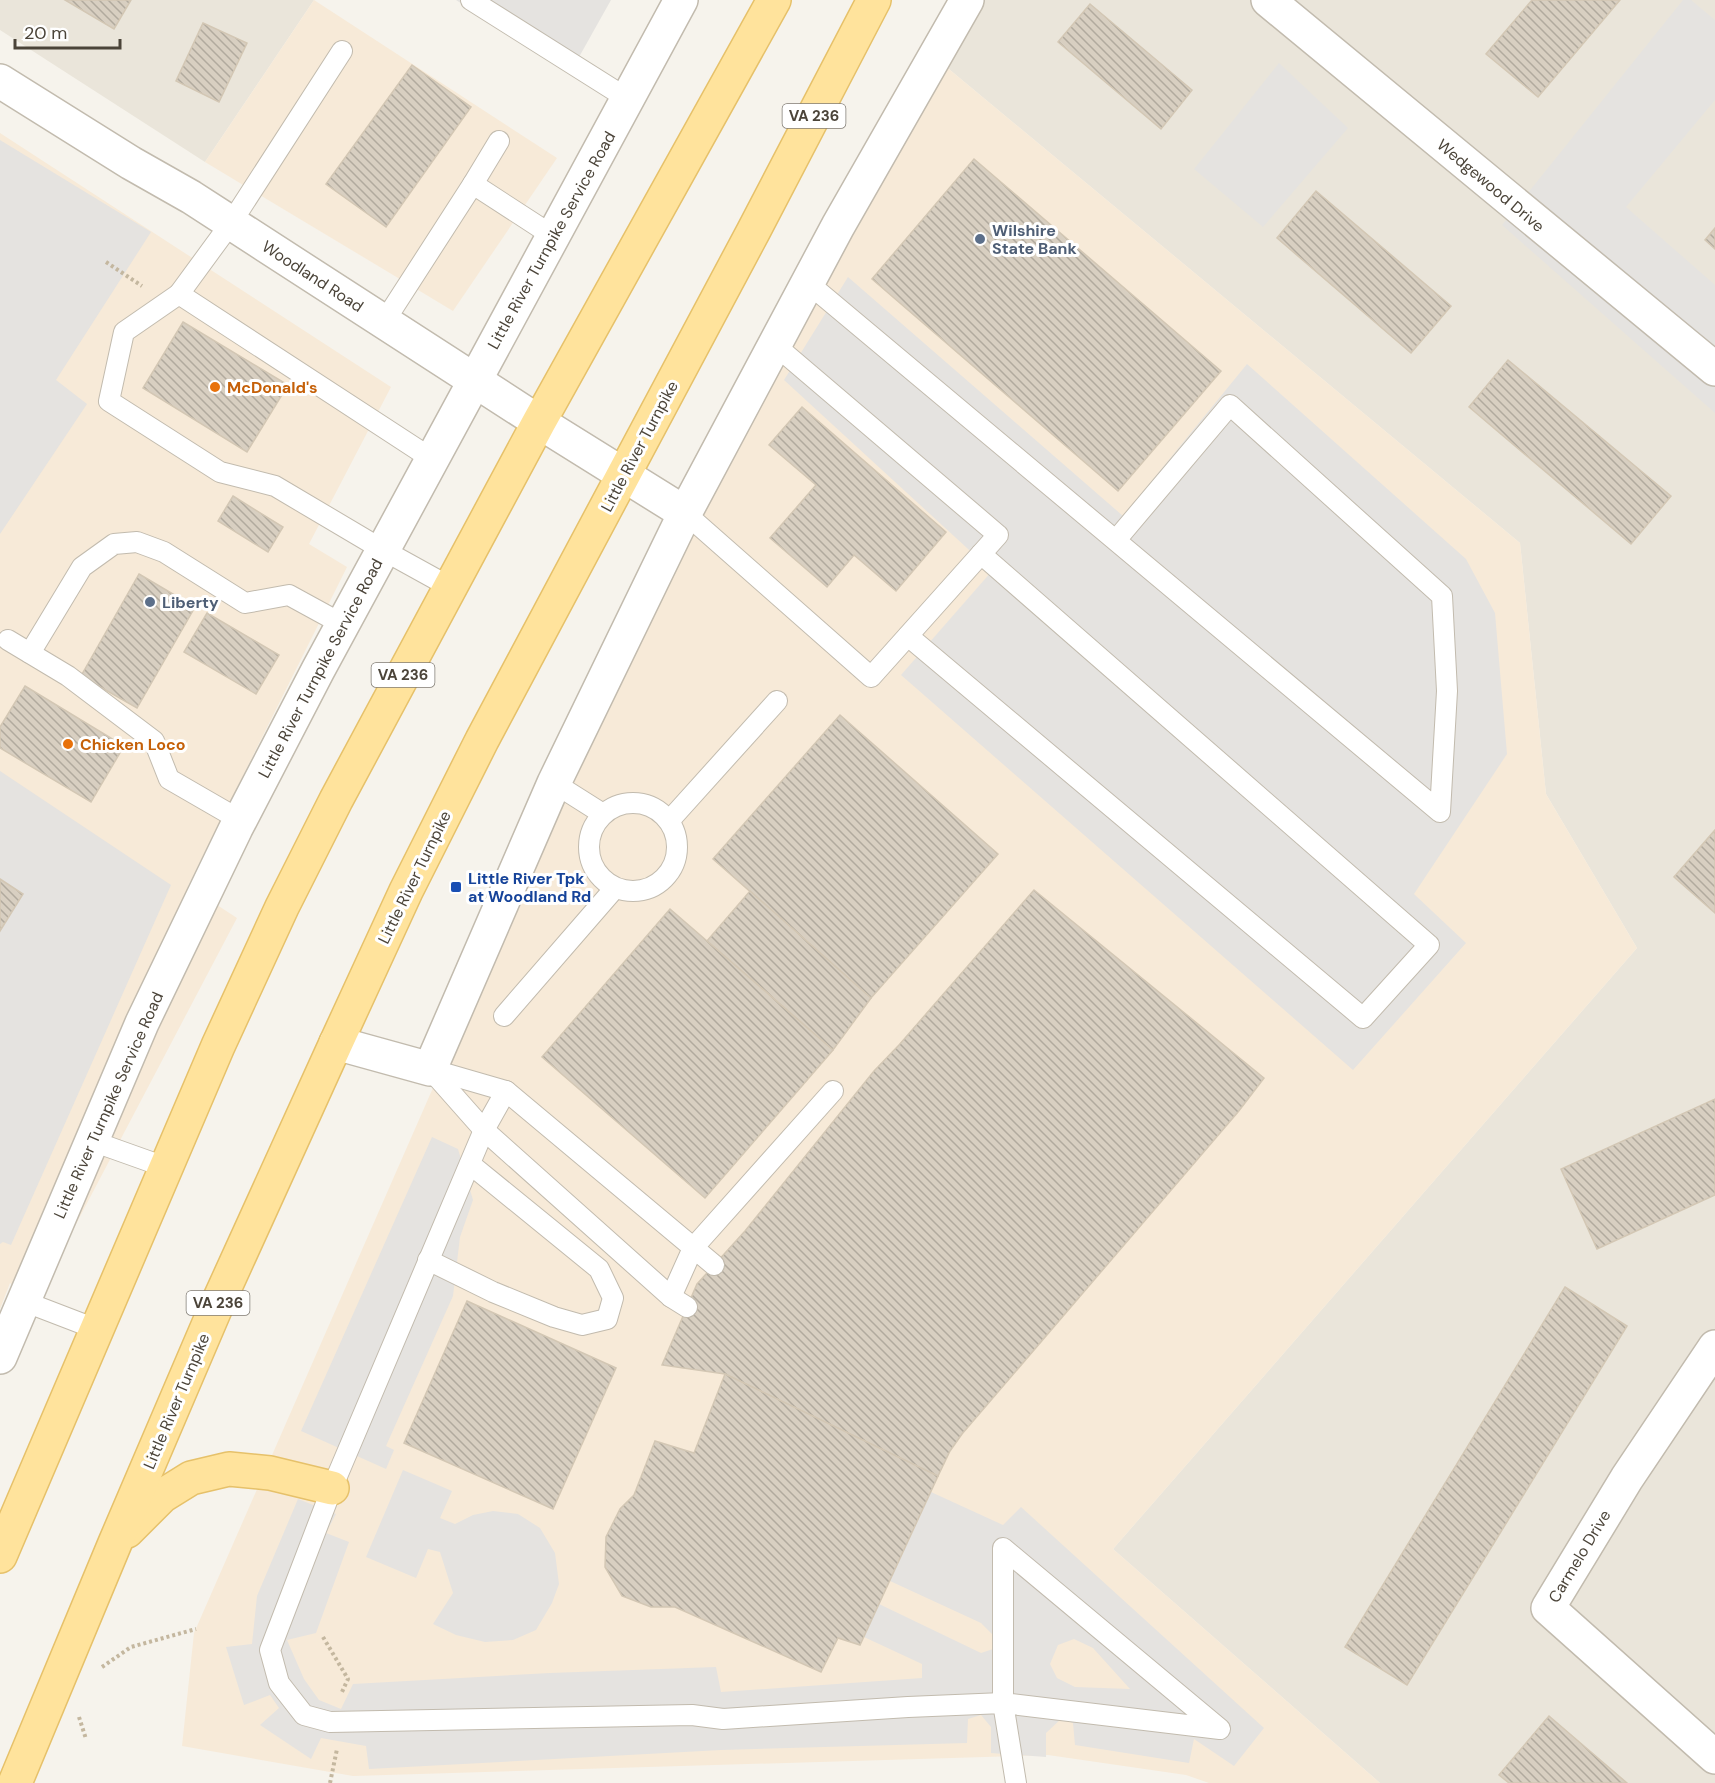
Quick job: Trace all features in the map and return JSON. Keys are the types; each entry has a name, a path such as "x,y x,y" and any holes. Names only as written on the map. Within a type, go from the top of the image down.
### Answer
{"main road":[{"name":"VA 236","path":"0,1556 165,1167 282,907 336,800 539,422 774,0"},
{"name":"Little River Turnpike","path":"15,1783 216,1307 406,891 482,740 874,0"},
{"path":"115,1543 162,1496 191,1478 229,1469 270,1473 332,1488"}],"street":[{"name":"Little River Turnpike Service Road","path":"2,1345 142,1023 240,820 342,624 681,0"},
{"path":"336,1042 430,1069 554,783 686,513 838,226 967,0"},
{"name":"Wedgewood Drive","path":"1268,0 1715,369"},
{"name":"Woodland Road","path":"0,81 131,163 191,197 539,422 686,513"},
{"name":"Carmelo Drive","path":"1715,1347 1627,1478 1548,1608 1715,1757"}],"lane":[{"path":"471,0 628,99"},
{"path":"342,51 231,224 179,294 124,332 109,401 220,472 275,486 450,587"},
{"path":"384,322 499,141"},
{"path":"472,184 553,236"},
{"path":"808,283 1440,812 1447,691 1442,596 1230,405 1116,540"},
{"path":"179,294 432,459"},
{"path":"686,513 872,677 999,535 775,345"},
{"path":"30,653 81,567 114,544 137,543 164,552 245,603 289,595 342,624"},
{"path":"908,636 1363,1018 1429,945 981,554"},
{"path":"8,640 68,676 154,741 169,779 240,820"},
{"path":"669,821 777,701"},
{"path":"554,783 603,814"},
{"path":"638,803 658,811 669,821 675,834 677,848 674,862 667,875 656,884 643,890 629,891 615,888 594,868 589,854 589,839 594,825 603,814 616,806 638,803"},
{"path":"504,1016 615,888"},
{"path":"430,1069 506,1091 714,1265"},
{"path":"430,1069 484,1130 679,1302 693,1248 833,1091"},
{"path":"506,1091 484,1130 332,1488 270,1650 279,1683 304,1715 330,1722 692,1715 723,1719 1002,1703 1220,1729 1004,1548 1002,1703 1016,1783"},
{"path":"92,1141 165,1167"},
{"path":"428,1260 494,1292 554,1317 582,1325 607,1319 613,1298 599,1269 470,1164"},
{"path":"23,1301 96,1329"}],"path":[{"path":"106,262 142,286"},
{"path":"100,1668 131,1647 196,1629"},
{"path":"82,1709 79,1718 86,1739"}],"shaded area":[{"path":"0,0 314,0 205,162 0,30"},
{"path":"314,0 557,158 453,311 205,162"},
{"path":"456,0 611,0 570,73"},
{"path":"970,0 1715,0 1715,1783 1380,1783 1113,1549 1637,948 1546,794 1520,543 938,60"},
{"path":"1683,0 1691,0 1715,20 1715,100 1626,207 1715,285 1715,413 1502,225"},
{"path":"938,60 1520,543 1546,794 1637,948 1113,1549 1380,1783 1209,1783 1186,1775 1048,1755 353,1776 182,1746 194,1633 475,992 460,976"},
{"path":"1279,63 1348,128 1263,227 1194,169"},
{"path":"0,133 391,387 309,544 347,567 188,886 237,918 34,1304 10,1283 0,1309"},
{"path":"0,140 151,232 56,380 87,404 0,534"},
{"path":"848,277 1123,516 1247,364 1466,559 1495,613 1507,754 1414,894 1466,943 1353,1070 901,675 992,571 784,380"},
{"path":"0,771 171,885 11,1245 3,1242 0,1244"},
{"path":"432,1137 458,1149 473,1200 460,1237 453,1296 386,1446 394,1450 386,1469 301,1431"},
{"path":"403,1470 452,1491 440,1518 455,1524 473,1515 493,1511 518,1514 540,1528 555,1553 559,1584 552,1603 536,1630 513,1640 485,1642 456,1635 433,1624 453,1593 440,1552 428,1549 416,1578 366,1557"},
{"path":"931,1492 1003,1525 1021,1507 1264,1728 1234,1766 1194,1739 1189,1763 1075,1745 1073,1723 1061,1719 1046,1733 1046,1757 991,1753 991,1727 981,1715 968,1719 967,1743 721,1750 369,1769 366,1746 321,1738 311,1759 260,1725 279,1708 270,1695 244,1705 226,1647 252,1644 257,1596 298,1499 336,1514 326,1533 349,1542 316,1633 287,1640 304,1679 319,1700 341,1709 353,1684 550,1673 716,1667 721,1692 922,1678 922,1664 864,1637 879,1604 981,1653 993,1649 992,1634 981,1623 890,1581","holes":["1074,1639 1093,1648 1130,1689 1075,1687 1057,1678 1050,1664 1058,1645"]}],"building":[{"path":"65,0 131,0 114,29"},
{"path":"1532,0 1620,0 1538,97 1486,54"},
{"path":"1090,4 1192,90 1161,129 1058,42"},
{"path":"203,23 247,43 219,102 176,81"},
{"path":"412,65 471,107 386,227 326,184"},
{"path":"974,159 1221,371 1118,491 872,279"},
{"path":"1316,191 1451,306 1411,353 1277,238"},
{"path":"1715,228 1715,249 1705,240"},
{"name":"McDonald's","path":"183,322 288,385 247,452 143,388"},
{"path":"1508,360 1671,496 1631,544 1469,407"},
{"path":"802,407 946,532 896,591 854,555 827,587 770,538 816,485 769,445"},
{"path":"233,496 283,527 268,552 218,521"},
{"path":"139,574 195,607 137,708 81,676"},
{"path":"207,613 279,655 256,694 184,652"},
{"path":"25,686 124,746 91,802 0,748 0,727"},
{"path":"840,715 998,854 871,998 713,859"},
{"path":"1715,830 1715,913 1674,877"},
{"path":"0,879 23,894 0,931"},
{"path":"1034,890 1264,1078 1238,1112 962,1434 950,1451 938,1476 725,1374 662,1365 697,1284 745,1231 874,1071"},
{"path":"750,891 871,998 833,1050 707,941"},
{"path":"670,909 833,1050 705,1198 542,1057"},
{"path":"1715,1099 1715,1195 1597,1249 1561,1169"},
{"path":"1565,1287 1627,1326 1407,1685 1345,1647"},
{"path":"467,1301 616,1368 553,1509 404,1443"},
{"path":"725,1374 938,1476 860,1645 838,1638 821,1672 675,1607 651,1607 622,1596 605,1567 606,1537 620,1509 634,1495 655,1441 694,1453"},
{"path":"1549,1716 1627,1783 1509,1783 1499,1775"}],"place":[{"name":"Wilshire State Bank","path":"980,239"},
{"name":"McDonald's","path":"215,387"},
{"name":"Liberty","path":"150,602"},
{"name":"Chicken Loco","path":"68,744"},
{"name":"Little River Tpk at Woodland Rd","path":"456,887"}]}
